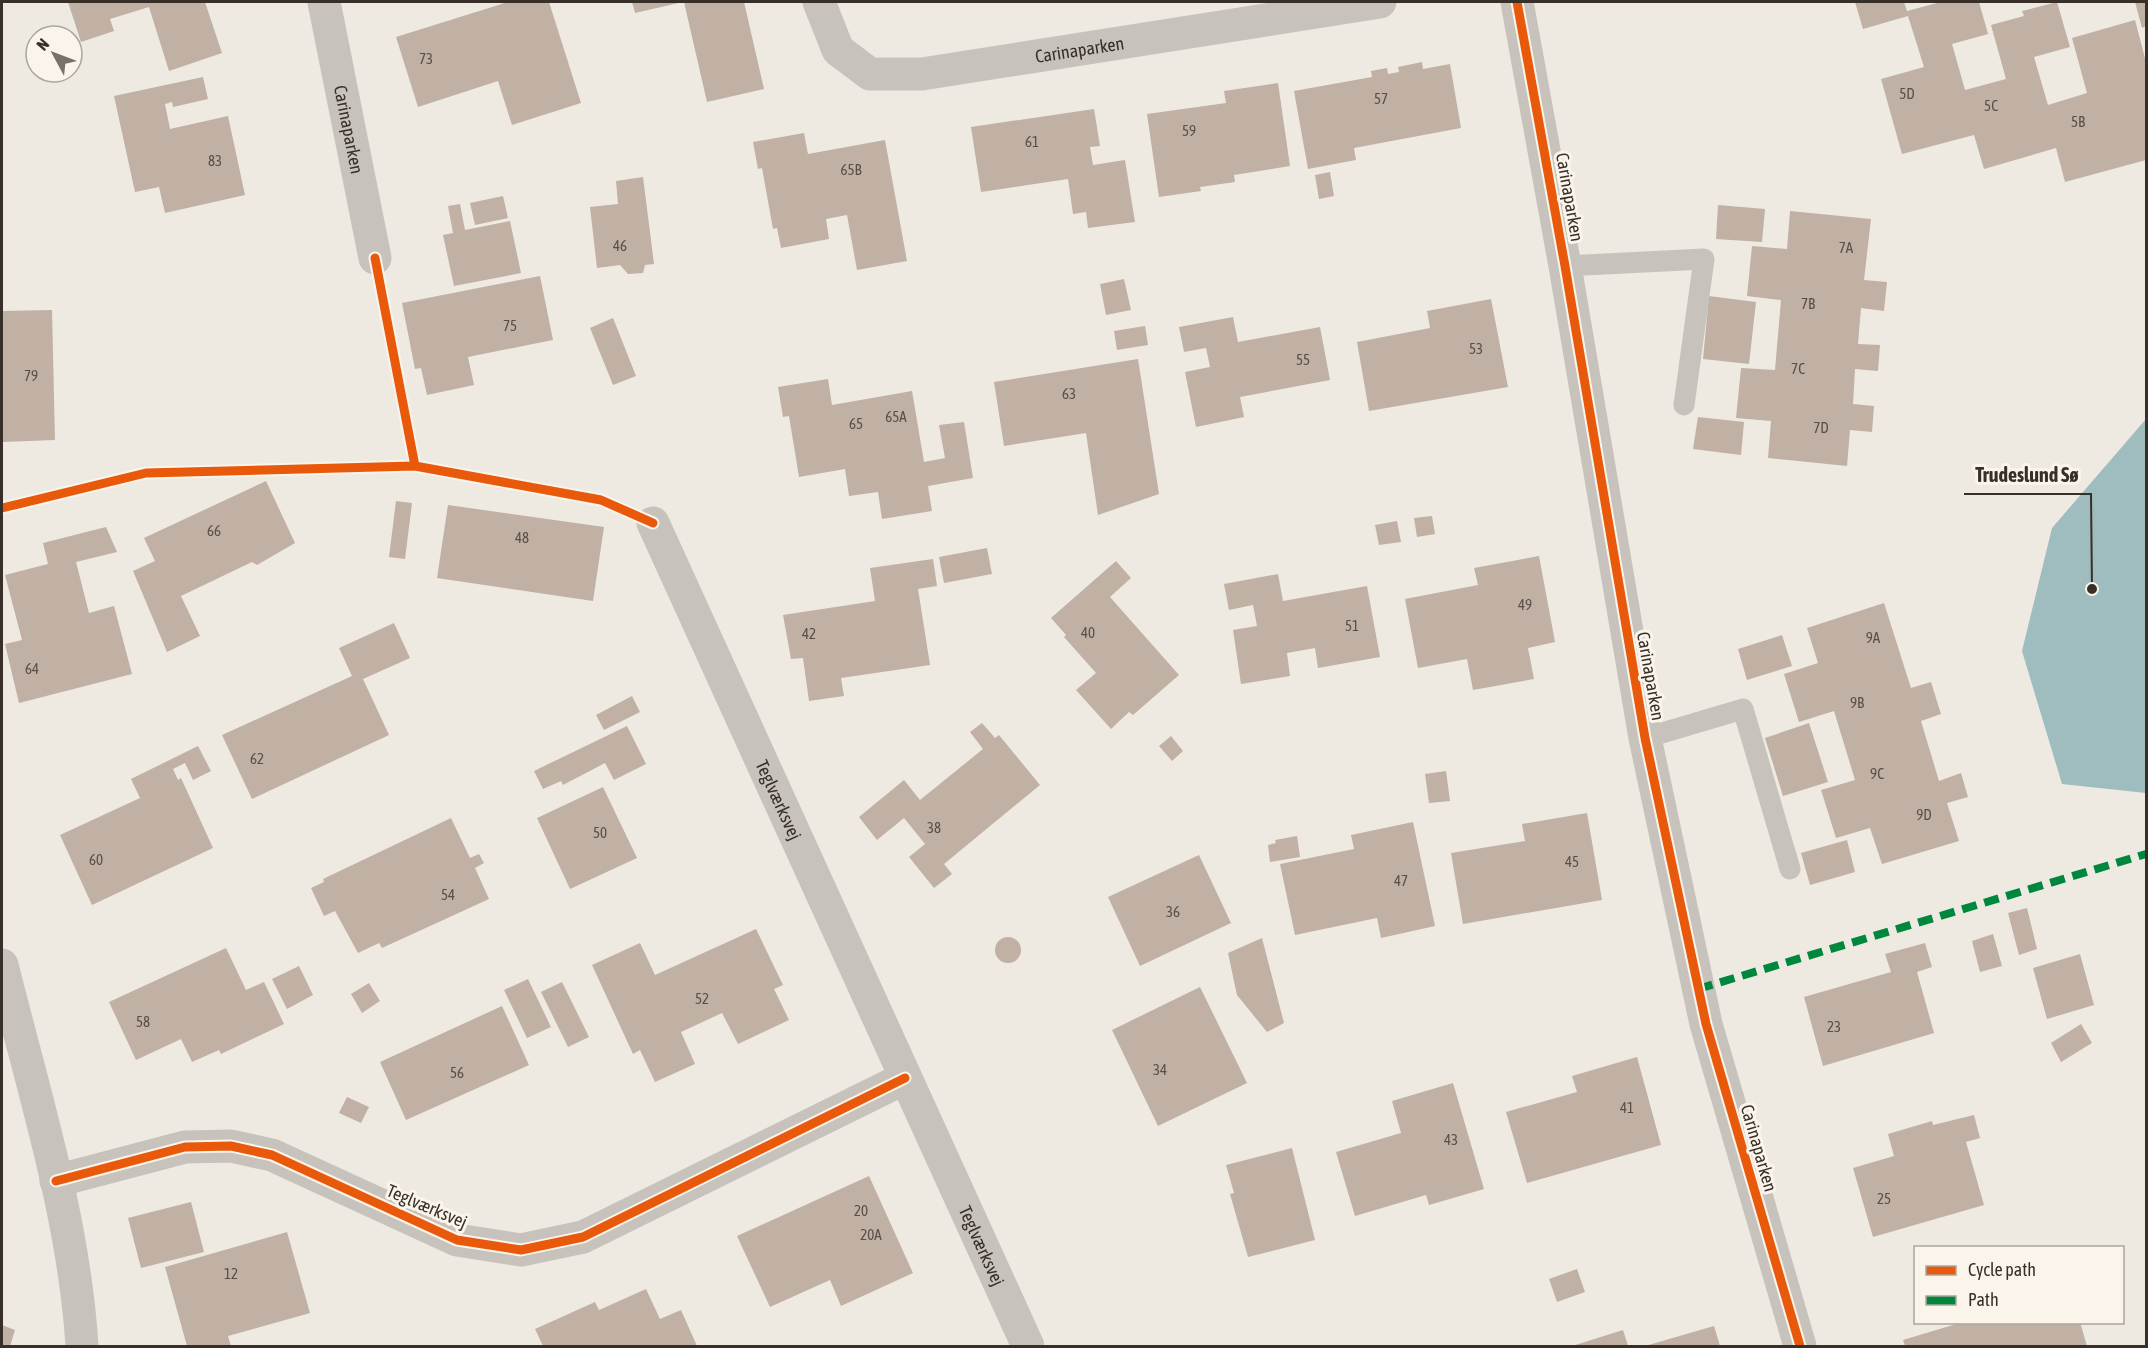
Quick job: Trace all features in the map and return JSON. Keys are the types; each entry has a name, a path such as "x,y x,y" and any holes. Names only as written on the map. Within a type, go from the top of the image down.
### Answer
{"street":[{"name":"Carinaparken","path":"324,2 375,258"},
{"name":"Carinaparken","path":"819,2 838,50 870,74 922,74 1380,2"},
{"name":"Carinaparken","path":"1517,2 1565,266 1645,738 1706,1024 1800,1347"},
{"name":"Teglværksvej","path":"653,523 1028,1347"},
{"path":"2,965 56,1181 78,1293 82,1347"},
{"name":"Teglværksvej","path":"56,1181 185,1147 231,1146 272,1155 457,1240 522,1250 583,1238 905,1078"}],"lane":[{"path":"1565,266 1704,259 1684,405"},
{"path":"1645,738 1743,709 1790,869"}],"water":[{"path":"2146,419 2146,793 2062,784 2022,651 2052,528"}],"building":[{"path":"68,2 205,2 222,53 169,71 149,7 110,19 114,31 84,41 84,24 75,24"},
{"path":"508,2 549,2 581,103 512,125 498,81 418,107 396,37"},
{"path":"632,2 683,2 635,13"},
{"path":"684,2 744,2 764,89 707,102"},
{"path":"1855,2 1904,2 1907,11 1941,2 1979,2 1988,34 1952,44 1965,90 2006,79 1991,25 2024,16 2022,11 2057,2 2070,47 2034,57 2048,105 2087,93 2072,38 2135,20 2146,62 2146,160 2065,182 2056,148 1984,169 1974,135 1902,154 1881,79 1924,67 1908,16 1863,29"},
{"path":"2135,2 2146,2 2146,26 2142,28"},
{"path":"1422,62 1423,69 1450,64 1461,128 1354,148 1356,160 1308,169 1294,91 1372,77 1371,71 1387,68 1388,74 1399,72 1398,67"},
{"path":"203,77 208,99 173,107 172,102 165,104 170,129 228,116 245,195 165,213 159,187 135,192 114,96"},
{"path":"1278,83 1290,166 1234,175 1235,182 1200,187 1201,191 1159,197 1147,114 1226,103 1224,91"},
{"path":"1094,109 1100,146 1090,147 1093,165 1125,160 1135,222 1088,228 1086,212 1073,214 1068,179 981,192 971,127"},
{"path":"804,133 808,154 885,140 907,261 857,270 847,215 826,219 829,239 781,248 777,228 773,229 762,168 758,169 753,142"},
{"path":"1330,172 1334,196 1319,199 1315,175"},
{"path":"643,177 654,264 645,265 643,273 628,274 620,265 597,268 590,207 618,204 616,181"},
{"path":"503,196 508,218 475,225 470,203"},
{"path":"460,204 465,230 510,221 521,273 454,286 443,235 453,233 448,206"},
{"path":"1718,205 1765,209 1762,242 1716,239"},
{"path":"1790,211 1871,219 1864,280 1887,282 1884,311 1861,308 1858,344 1880,345 1878,371 1855,369 1853,404 1874,406 1872,432 1850,430 1847,466 1768,458 1771,421 1736,418 1741,368 1775,370 1781,300 1747,296 1752,246 1787,249"},
{"path":"540,276 553,340 468,357 474,385 427,395 421,368 415,369 402,303"},
{"path":"1124,279 1131,310 1106,315 1100,284"},
{"path":"1709,296 1756,302 1749,364 1703,359"},
{"path":"1491,299 1508,387 1369,411 1357,342 1430,328 1427,311"},
{"path":"52,310 55,440 2,442 2,311"},
{"path":"1233,317 1238,342 1320,327 1330,380 1240,397 1244,417 1196,427 1185,372 1210,367 1206,348 1184,352 1179,327"},
{"path":"613,318 636,376 613,385 590,328"},
{"path":"1145,326 1148,345 1117,350 1114,331"},
{"path":"1138,359 1159,494 1098,515 1086,433 1004,446 994,382"},
{"path":"828,379 832,405 912,391 924,462 945,458 939,425 964,422 973,478 928,486 932,511 882,519 878,492 849,496 845,469 799,477 789,416 783,417 778,387"},
{"path":"1698,417 1744,422 1741,455 1693,449"},
{"path":"266,481 295,543 257,565 252,562 181,596 200,636 167,652 133,571 155,561 144,538"},
{"path":"396,501 412,503 405,559 389,557"},
{"path":"448,505 604,527 593,601 437,578"},
{"path":"1432,516 1435,534 1417,537 1414,518"},
{"path":"1397,521 1401,542 1379,545 1375,525"},
{"path":"106,527 117,552 76,562 89,613 114,606 132,674 19,703 5,644 22,640 5,575 48,564 43,543"},
{"path":"987,548 992,574 944,583 939,557"},
{"path":"1539,556 1555,642 1528,648 1534,679 1473,690 1467,659 1418,668 1405,599 1478,585 1474,568"},
{"path":"933,559 937,586 918,589 930,665 841,678 844,696 809,701 803,658 791,659 783,615 875,601 870,568"},
{"path":"1116,561 1131,578 1110,597 1179,675 1133,715 1129,712 1111,729 1076,690 1096,673 1064,637 1066,635 1051,618"},
{"path":"1278,574 1283,601 1367,586 1380,657 1318,668 1315,648 1287,653 1290,676 1241,684 1233,630 1257,626 1253,605 1229,610 1224,584"},
{"path":"1884,603 1911,688 1931,682 1941,714 1921,721 1939,781 1961,773 1968,797 1947,803 1959,841 1882,864 1870,828 1836,838 1821,790 1855,780 1834,711 1799,722 1784,674 1818,663 1807,628"},
{"path":"394,623 410,658 363,679 389,735 252,799 222,735 352,676 339,648"},
{"path":"1782,635 1792,666 1747,680 1738,649"},
{"path":"632,696 640,712 604,730 596,715"},
{"path":"982,723 995,738 999,735 1040,785 944,864 952,874 934,888 909,857 925,844 904,818 877,840 859,817 904,780 920,800 983,749 970,732"},
{"path":"1809,723 1828,782 1783,796 1765,738"},
{"path":"627,726 646,764 614,780 605,763 563,785 561,781 543,789 534,771"},
{"path":"1171,736 1183,751 1172,761 1159,746"},
{"path":"198,746 211,771 193,780 185,763 173,769 178,780 181,778 213,848 92,905 60,835 140,798 131,779"},
{"path":"1446,771 1450,801 1429,803 1425,774"},
{"path":"603,787 637,858 570,889 537,818"},
{"path":"1587,813 1602,900 1463,924 1451,853 1525,841 1522,824"},
{"path":"451,818 470,858 479,854 484,863 475,868 489,899 382,948 379,943 358,953 335,911 324,916 311,888 324,882 323,879"},
{"path":"1413,822 1435,926 1381,938 1377,918 1295,935 1280,864 1354,849 1351,835"},
{"path":"1297,836 1300,857 1270,862 1268,845 1276,843 1275,840"},
{"path":"1847,840 1855,872 1810,885 1801,853"},
{"path":"1199,855 1231,923 1140,966 1108,897"},
{"path":"2027,908 2037,949 2019,955 2008,913"},
{"path":"756,929 783,985 774,989 789,1020 738,1044 722,1013 681,1032 695,1064 655,1082 640,1050 633,1054 592,965 640,943 655,975"},
{"path":"1993,934 2002,966 1980,972 1972,941"},
{"path":"1008,937 1018,940 1021,950 1018,960 1008,963 998,960 995,950 998,940"},
{"path":"1262,938 1284,1023 1267,1032 1237,995 1228,953"},
{"path":"1925,943 1932,967 1917,972 1934,1033 1823,1066 1804,997 1891,972 1885,954"},
{"path":"226,948 246,990 264,982 284,1024 221,1054 219,1050 192,1062 181,1039 136,1060 109,1002"},
{"path":"2080,954 2094,1005 2047,1019 2033,968"},
{"path":"299,966 313,995 287,1009 272,979"},
{"path":"528,979 551,1027 527,1038 504,990"},
{"path":"562,982 589,1037 568,1047 541,992"},
{"path":"369,983 380,1001 362,1013 351,994"},
{"path":"1200,987 1247,1083 1158,1126 1112,1030"},
{"path":"502,1006 529,1065 406,1120 380,1062"},
{"path":"2081,1024 2092,1043 2061,1062 2051,1043"},
{"path":"1637,1057 1661,1145 1527,1183 1506,1112 1577,1092 1572,1076"},
{"path":"1453,1083 1484,1189 1429,1205 1426,1195 1355,1216 1336,1152 1401,1133 1392,1101"},
{"path":"347,1097 369,1107 361,1123 339,1113"},
{"path":"1974,1115 1980,1138 1966,1142 1984,1205 1873,1237 1853,1168 1894,1156 1888,1134 1932,1121 1933,1125"},
{"path":"1292,1148 1315,1240 1248,1257 1230,1194 1234,1193 1226,1165"},
{"path":"869,1176 913,1273 841,1306 830,1280 770,1307 737,1236"},
{"path":"191,1202 204,1252 141,1268 128,1218"},
{"path":"287,1232 310,1313 228,1336 231,1346 187,1346 165,1267"},
{"path":"1577,1269 1585,1292 1557,1302 1549,1279"},
{"path":"646,1289 660,1319 681,1310 697,1346 543,1346 535,1329 595,1302 599,1310"},
{"path":"1956,1324 2081,1324 2087,1346 1905,1346 1903,1340"},
{"path":"2,1325 15,1330 10,1346 2,1346"},
{"path":"1714,1326 1720,1346 1645,1346"},
{"path":"1623,1330 1628,1346 1572,1346"}],"marked path":[{"path":"1698,989 2146,854"}],"cycle path":[{"path":"1517,2 1565,266 1645,738 1706,1024 1800,1346"},
{"path":"375,258 415,466 601,500 653,523"},
{"path":"2,508 146,473 415,466"},
{"path":"56,1181 185,1147 231,1146 272,1155 457,1240 521,1250 583,1237 905,1078"}],"place":[{"name":"Trudeslund Sø","path":"2092,589"}]}
